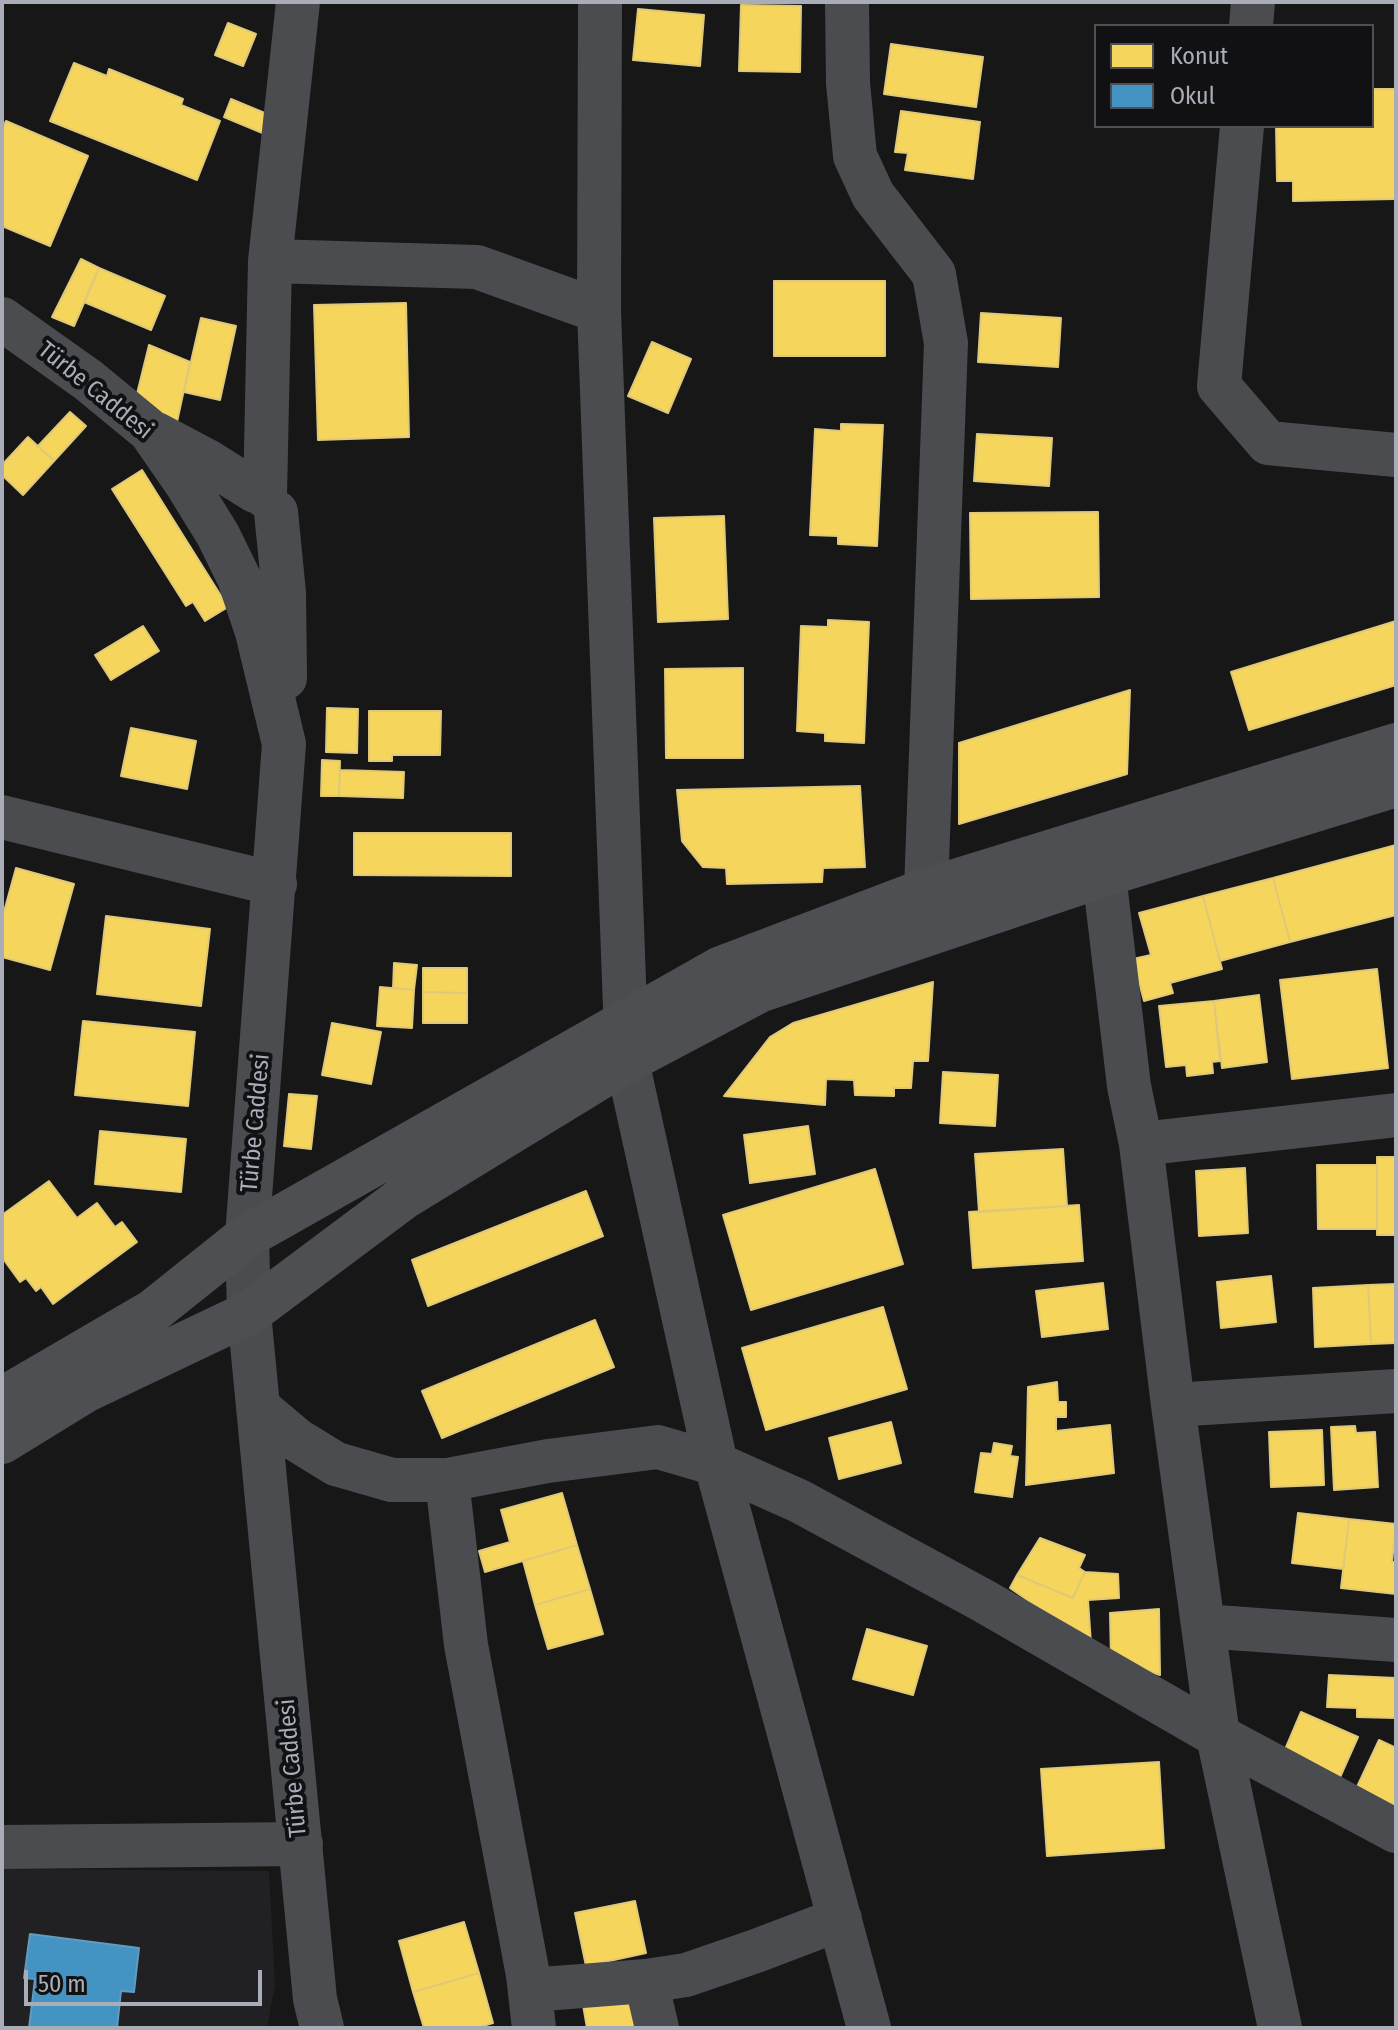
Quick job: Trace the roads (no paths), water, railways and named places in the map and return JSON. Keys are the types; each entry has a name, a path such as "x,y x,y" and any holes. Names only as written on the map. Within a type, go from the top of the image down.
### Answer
{"main road":[{"path":"2,1399 153,1311 247,1236 626,1041 1105,854 1396,745"},
{"path":"2,1442 85,1391 249,1313 403,1198 626,1041 721,968 926,890 1105,854 1396,785"}],"street":[{"path":"284,744 284,593 265,500 270,261 298,2"},
{"path":"600,2 599,311 626,1041 716,1464 869,2028"},
{"path":"847,2 848,83 855,156 873,195 934,274 946,343 926,890"},
{"path":"1251,24 1253,2"},
{"path":"1242,128 1219,386 1268,443 1396,455"},
{"path":"270,261 477,267 599,311"},
{"name":"Türbe Caddesi","path":"2,319 88,380 150,431 186,483 230,557 251,611 284,744 247,1236 249,1313 315,1999 322,2028"},
{"path":"150,431 209,462 265,500"},
{"path":"218,535 215,515 226,497 235,491 265,500"},
{"path":"2,817 275,884"},
{"path":"1105,854 1129,1086 1141,1144 1218,1736 1280,2028"},
{"path":"1141,1144 1396,1115"},
{"path":"1173,1405 1396,1391"},
{"path":"259,1408 297,1440 336,1464 392,1480 447,1480 548,1461 658,1447 716,1464 799,1501 982,1600 1218,1736 1396,1831"},
{"path":"447,1480 466,1645 532,2009 646,1981 686,1975 840,1919"},
{"path":"1203,1626 1396,1640"},
{"path":"2,1847 301,1844"},
{"path":"646,1981 657,2028"}]}
